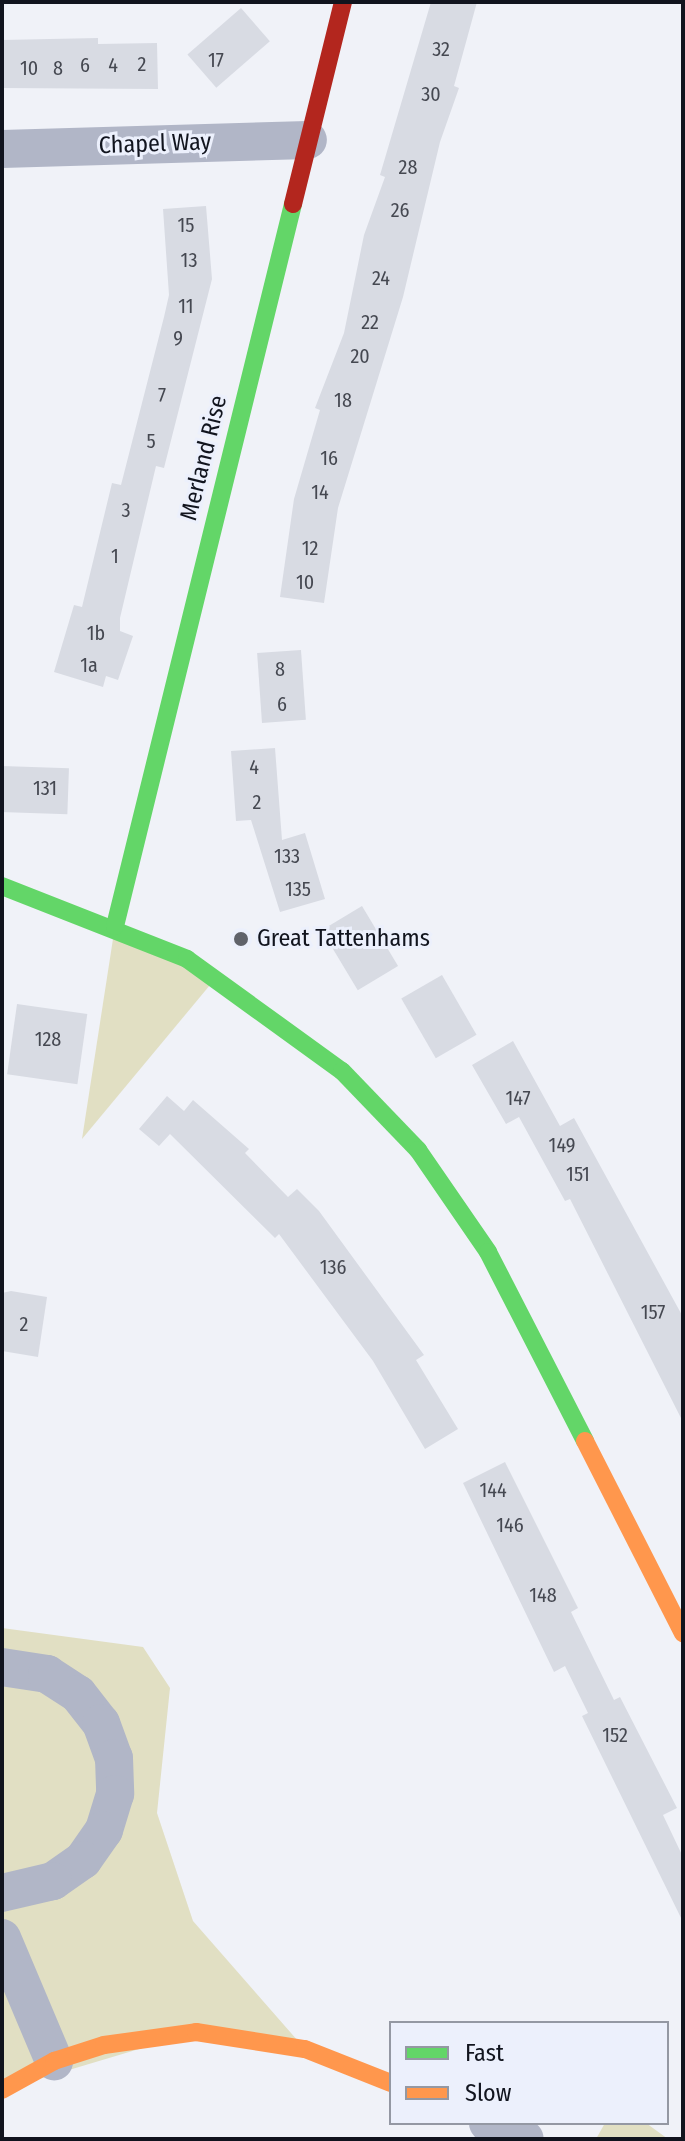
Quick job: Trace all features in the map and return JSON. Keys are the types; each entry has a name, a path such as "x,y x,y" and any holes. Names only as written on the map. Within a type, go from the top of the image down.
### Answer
{"street":[{"name":"Merland Rise","path":"115,926 343,2"},
{"name":"Chapel Way","path":"2,149 308,140"},
{"path":"2,886 115,926 187,959 342,1071 418,1150 488,1252 683,1633"},
{"path":"2,1667 47,1674 78,1694 106,1734 114,1758 115,1794 104,1830 83,1860 53,1881 2,1893"},
{"path":"2,1938 54,2061"},
{"path":"2,2090 54,2061 104,2045 196,2032 305,2049 389,2082"},
{"path":"490,2125 525,2139"}],"shaded area":[{"path":"115,926 215,979 82,1139"},
{"path":"2,1628 143,1647 170,1688 157,1813 193,1921 305,2049 196,2032 2,2090"},
{"path":"604,2125 649,2125 668,2139 596,2139"}],"building":[{"path":"431,2 477,2 454,86 459,88 440,142 403,297 338,508 324,603 280,597 294,499 320,410 315,408 344,333 364,235 385,177 380,175"},
{"path":"241,8 270,41 216,88 187,55"},
{"path":"98,38 98,44 157,43 158,89 2,88 2,40"},
{"path":"206,206 212,279 164,468 156,466 120,618 120,631 133,636 118,680 106,676 103,687 54,672 74,605 82,607 112,483 121,485 164,317 169,295 163,209"},
{"path":"301,650 306,720 262,723 257,653"},
{"path":"275,748 282,840 305,833 325,899 280,912 251,820 236,821 231,751"},
{"path":"2,766 69,768 67,814 2,812"},
{"path":"362,906 398,966 358,990 322,930"},
{"path":"442,975 476,1035 436,1058 401,998"},
{"path":"17,1004 87,1014 77,1084 7,1074"},
{"path":"513,1041 560,1126 574,1118 683,1317 683,1422 570,1199 565,1201 519,1117 506,1124 472,1065"},
{"path":"167,1096 184,1111 193,1100 249,1149 245,1153 288,1197 297,1189 319,1211 424,1355 416,1360 458,1429 425,1449 373,1361 279,1234 275,1238 170,1134 159,1146 139,1129"},
{"path":"11,1291 47,1297 38,1357 2,1351 2,1293"},
{"path":"505,1462 578,1608 571,1612 614,1700 620,1697 677,1808 663,1815 683,1857 683,1922 582,1716 588,1713 565,1666 554,1672 463,1483"}],"traffic: fast":[{"path":"115,926 293,204"},
{"path":"2,886 187,959 342,1071 418,1150 488,1252 585,1441"}],"traffic: slow":[{"path":"585,1441 683,1633"},
{"path":"2,2090 54,2061 104,2045 196,2032 305,2049 389,2082"}],"traffic: jam":[{"path":"293,204 343,2"}],"place":[{"name":"Great Tattenhams","path":"241,939"}]}
